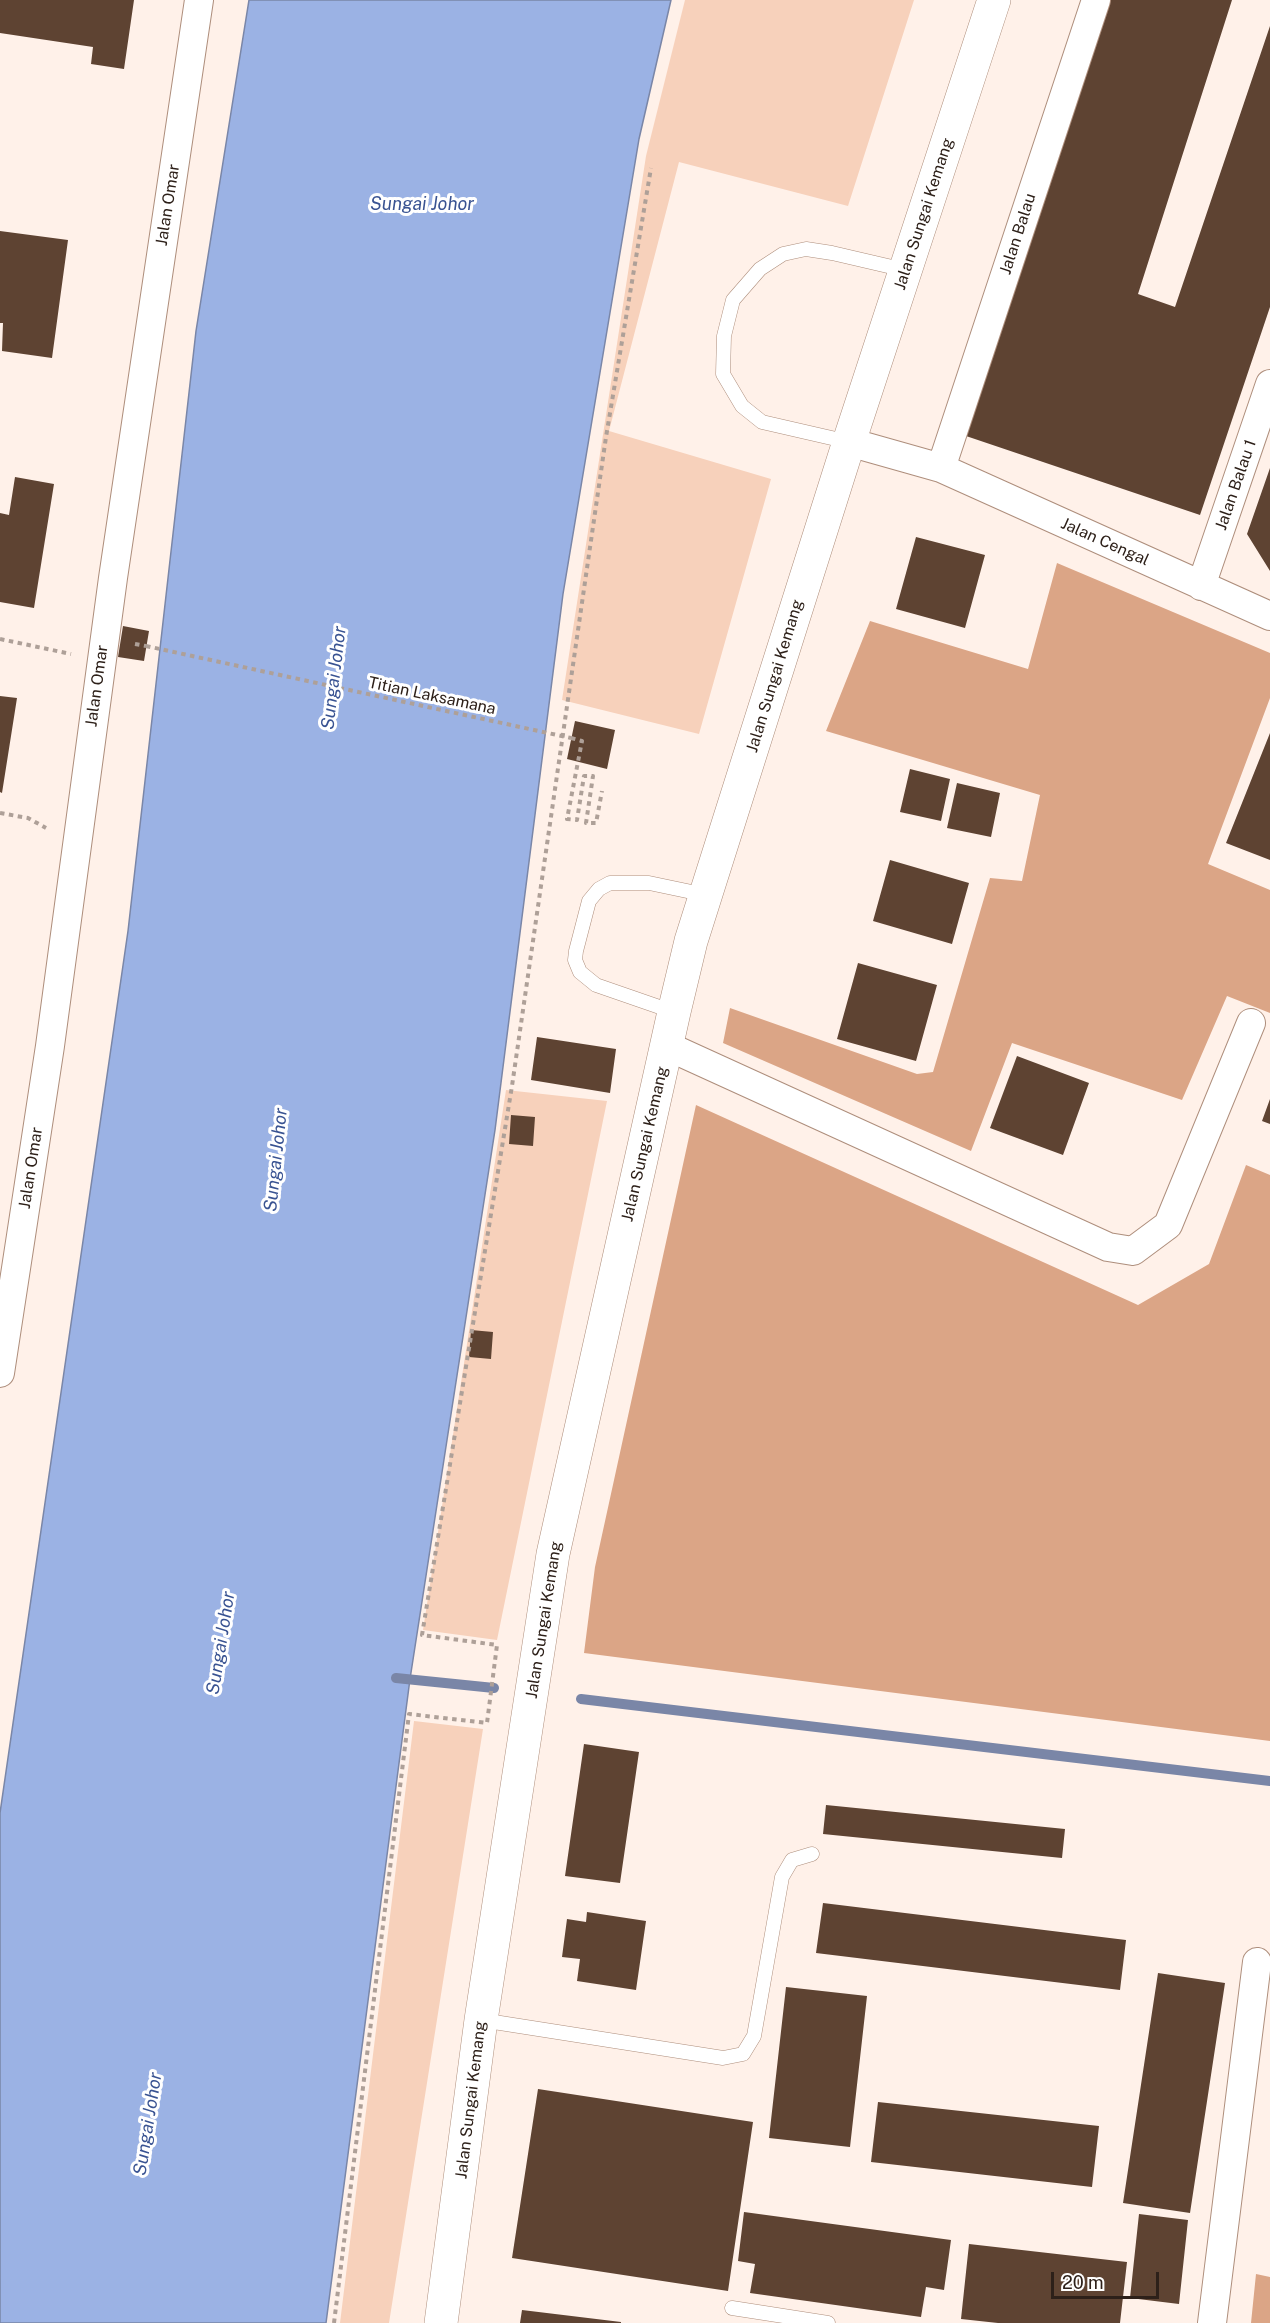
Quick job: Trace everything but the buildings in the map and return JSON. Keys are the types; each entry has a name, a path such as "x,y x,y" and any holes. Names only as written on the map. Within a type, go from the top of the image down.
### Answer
{"street":[{"name":"Jalan Omar","path":"0,1373 50,1046 101,660 199,0"},
{"name":"Jalan Sungai Kemang","path":"441,2323 481,2020 553,1554 674,1012 691,941 849,442 994,0"},
{"name":"Jalan Balau","path":"941,468 1096,0"},
{"name":"Jalan Balau 1","path":"1201,586 1270,384"},
{"name":"Jalan Cengal","path":"849,442 941,468 1270,616"},
{"path":"667,1046 1108,1247 1133,1251 1168,1225 1251,1023"},
{"path":"1212,2323 1257,1962"}],"lane":[{"path":"849,442 762,422 742,406 723,374 724,336 733,300 760,269 783,254 806,249 905,270"},
{"path":"674,1012 596,985 580,972 575,960 576,951 589,902 599,889 610,883 649,883 706,896"},
{"path":"481,2020 723,2058 743,2054 754,2036 782,1877 792,1860 812,1854"},
{"path":"732,2308 828,2323"}],"path":[{"path":"334,2323 409,1714 487,1723 497,1645 422,1635 512,1086 606,437 651,168"},
{"path":"0,639 101,660"},
{"name":"Titian Laksamana","path":"146,646 582,741 567,819 577,820 584,776 593,776 586,823 596,823 602,791"},
{"path":"0,813 28,818 76,844"}],"shaded area":[{"path":"685,0 914,0 848,206 679,162 609,431 771,479 699,734 562,700 646,156"},
{"path":"1057,563 1270,653 1270,698 1208,864 1270,890 1270,1013 1227,996 1182,1100 1012,1043 971,1151 723,1043 730,1008 917,1074 933,1072 990,878 1022,881 1040,795 826,731 870,621 1028,669"},
{"path":"506,1090 607,1101 497,1640 423,1630"},
{"path":"696,1105 1138,1305 1209,1264 1246,1165 1270,1175 1270,1741 584,1653 595,1567"},
{"path":"414,1721 483,1729 389,2323 340,2323"},
{"path":"1256,2274 1270,2277 1270,2323 1251,2323"}],"water":[{"name":"Sungai Johor","path":"249,0 671,0 639,139 563,594 495,1130 410,1679 326,2323 0,2323 0,1813 128,931 196,331"}],"waterway":[{"path":"396,1678 494,1688"},
{"path":"581,1699 1270,1781"}]}
